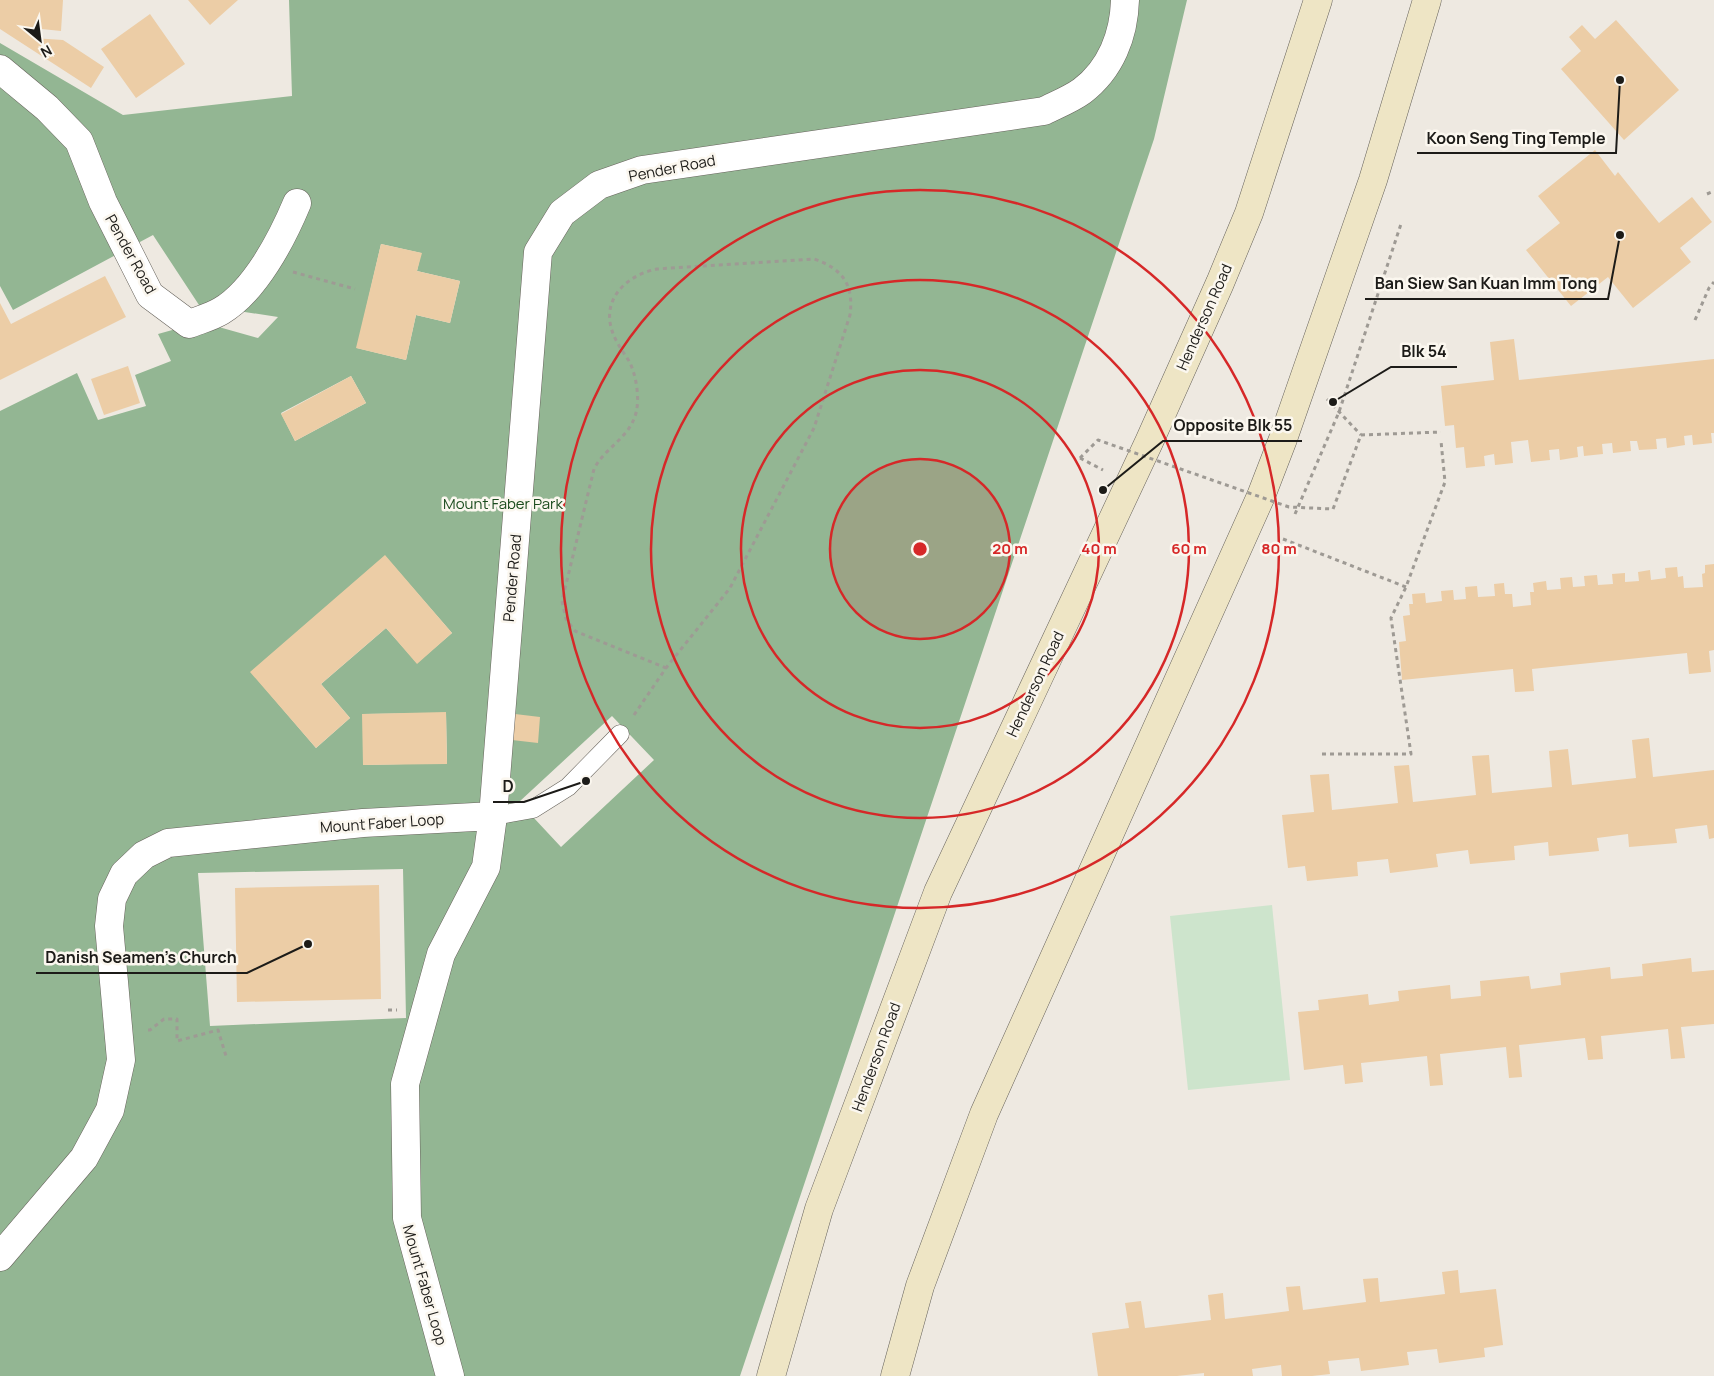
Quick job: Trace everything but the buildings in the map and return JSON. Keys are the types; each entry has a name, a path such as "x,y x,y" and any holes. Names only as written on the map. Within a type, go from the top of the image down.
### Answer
{"main road":[{"name":"Henderson Road","path":"771,1376 819,1209 938,892 1149,442 1220,282 1249,213 1318,0"},
{"path":"895,1376 920,1286 984,1114 1261,496 1306,375 1373,180 1428,2"}],"street":[{"name":"Pender Road","path":"493,816 538,252 562,213 599,185 642,170 1044,111 1082,91 1110,60 1124,22 1125,0"},
{"name":"Pender Road","path":"0,69 47,108 79,142 103,202 150,295 189,324 222,311 250,285 285,232 297,203"},
{"name":"Mount Faber Loop","path":"0,1257 84,1158 110,1110 121,1060 109,926 112,899 124,874 144,855 168,843 363,823 493,816 486,867 441,954 405,1084 407,1218 450,1376"}],"lane":[{"path":"493,816 533,809 568,787 620,734"}],"path":[{"path":"1707,194 1714,191"},
{"path":"1295,514 1339,412 1401,224"},
{"path":"620,734 666,668 730,588 814,428 850,316 852,301 848,286 840,273 829,264 814,259 644,271 621,287 614,298 610,311 610,327 616,342 630,362 637,386 637,411 630,428 620,442 608,448 594,469 562,602 566,619 575,631 666,668"},
{"path":"285,270 355,289"},
{"path":"1695,320 1709,288 1714,282"},
{"path":"1306,375 1361,435 1441,432"},
{"path":"1080,458 1098,440 1289,507 1333,509 1361,435"},
{"path":"1322,754 1411,754 1391,618 1406,587 1444,482 1441,441"},
{"path":"1283,539 1406,587"},
{"path":"118,1024 150,1030 164,1019 177,1020 177,1041 218,1030 226,1056"}],"green space":[{"name":"Mount Faber Park","path":"289,0 1187,0 1154,139 740,1376 0,1376 0,411 77,373 98,420 146,406 135,375 171,361 158,334 201,322 258,338 278,317 199,305 153,235 13,310 0,286 0,43 123,115 292,96","holes":["381,244 421,253 417,271 460,281 450,323 416,315 406,360 357,348","351,376 366,403 295,441 281,413","385,556 452,633 417,663 386,628 321,684 350,718 316,748 251,672","446,713 447,763 363,765 363,714","612,716 654,760 561,847 519,802","403,869 406,1018 210,1026 198,873"]},
{"path":"1272,905 1290,1080 1188,1090 1170,916"}],"place":[{"name":"Koon Seng Ting Temple","path":"1620,80"},
{"name":"Ban Siew San Kuan Imm Tong","path":"1620,235"},
{"name":"Blk 54","path":"1333,402"},
{"name":"Opposite Blk 55","path":"1103,490"},
{"name":"D","path":"586,781"},
{"name":"Danish Seamen's Church","path":"308,944"}]}
